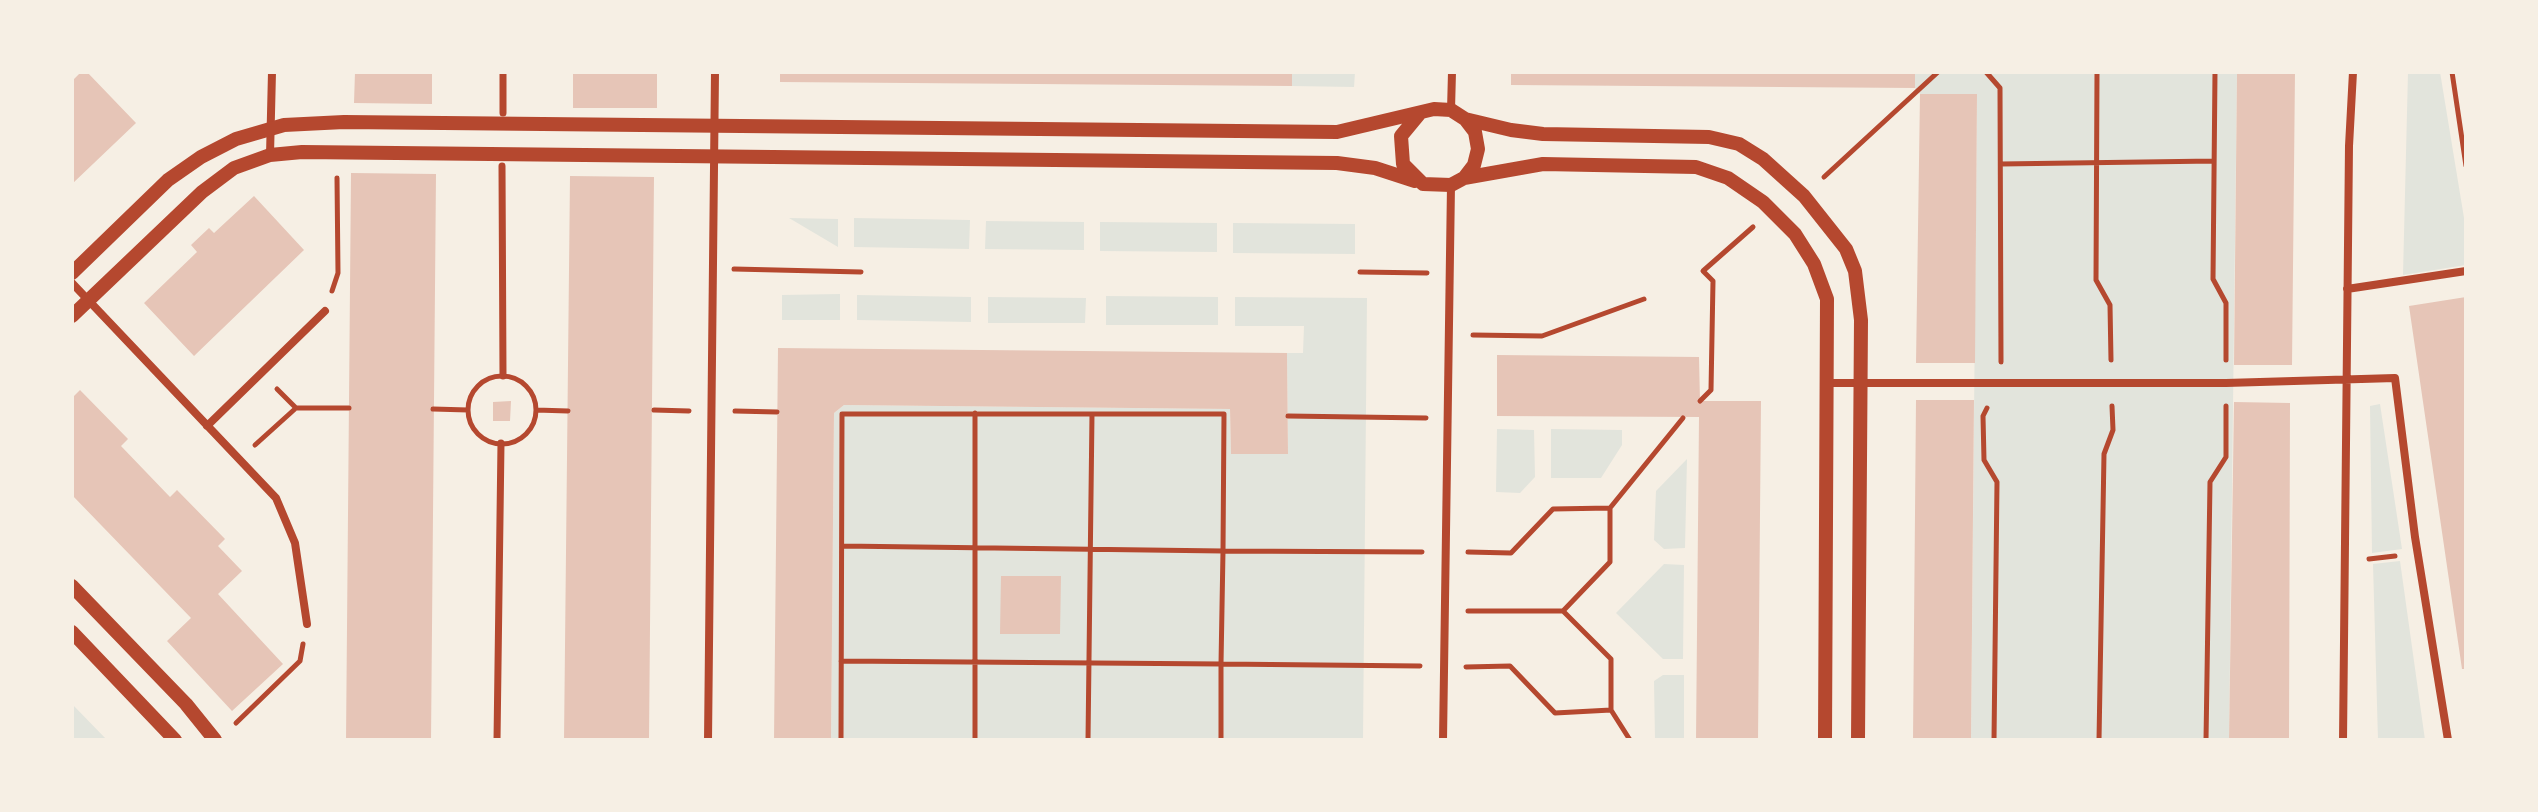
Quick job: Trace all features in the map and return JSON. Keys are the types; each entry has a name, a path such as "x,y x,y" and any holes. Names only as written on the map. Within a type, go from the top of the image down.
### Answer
{"street":[{"path":"270,155 272,72"},
{"path":"503,72 503,113"},
{"path":"708,740 715,72"},
{"path":"1451,110 1452,72"},
{"path":"2343,740 2347,289 2353,72"},
{"path":"72,273 168,180 190,164 236,139 270,128 344,122 1337,132 1434,109 1451,110 1465,119 1511,130 1543,134 1709,137 1739,144 1763,159 1804,196 1846,249 1855,271 1861,320 1858,740"},
{"path":"1420,113 1408,123 1399,150 1411,176 1423,184"},
{"path":"1443,740 1449,273 1458,182 1474,165 1478,149 1475,132 1465,119"},
{"path":"72,316 202,192 234,168 270,155 336,153 1337,163 1375,168 1423,184 1458,182 1543,164 1696,167 1728,178 1772,211 1795,234 1814,264 1827,299 1825,740"},
{"path":"502,166 503,376"},
{"path":"2347,289 2466,271"},
{"path":"72,283 276,498 295,543 307,624"},
{"path":"207,426 325,311"},
{"path":"1826,383 2226,383 2395,378 2418,553 2448,740"},
{"path":"497,740 501,443"},
{"path":"72,586 186,704 215,740"},
{"path":"72,632 175,740"}],"path":[{"path":"1804,196 1938,72"},
{"path":"1986,72 2000,88 2001,164 2001,383 1983,416 1984,460 1997,482 1994,740"},
{"path":"2206,740 2210,482 2226,457 2226,303 2213,279 2215,72"},
{"path":"2452,72 2466,166"},
{"path":"325,311 338,273 336,153"},
{"path":"2001,164 2214,161"},
{"path":"1700,401 1711,390 1713,281 1703,271 1750,230"},
{"path":"713,268 861,272"},
{"path":"1360,272 1449,273"},
{"path":"1499,336 1542,336 1644,299"},
{"path":"503,376 520,381 530,390 536,410 531,428 522,437 501,443 484,438 474,429 468,410 473,391 482,382 503,376"},
{"path":"239,459 296,408 349,408"},
{"path":"433,409 468,410"},
{"path":"536,410 568,411"},
{"path":"654,410 777,412"},
{"path":"834,413 1227,414 1221,740"},
{"path":"975,413 975,740"},
{"path":"841,740 842,414"},
{"path":"1088,740 1092,414"},
{"path":"1288,416 1447,419"},
{"path":"1563,611 1610,562 1610,508 1683,418"},
{"path":"842,546 1511,553 1553,509 1610,508"},
{"path":"2344,562 2418,553"},
{"path":"1445,610 1563,611 1611,659 1611,710 1630,740"},
{"path":"228,730 300,661 307,624"},
{"path":"841,661 1445,666"},
{"path":"1494,667 1510,666 1555,713 1611,710"},
{"path":"2099,727 2099,740"}],"shaded area":[{"path":"1292,72 1355,72 1354,87 1292,86"},
{"path":"1915,72 2237,72 2229,740 1971,740 1977,94 1920,94 1915,88"},
{"path":"2408,72 2440,72 2466,230 2466,265 2403,275"},
{"path":"789,218 838,219 838,247"},
{"path":"854,218 970,220 969,249 854,247"},
{"path":"986,221 1084,222 1084,250 985,249"},
{"path":"1100,222 1217,223 1217,252 1100,251"},
{"path":"1233,223 1355,224 1355,254 1233,253"},
{"path":"840,294 840,320 782,320 782,295"},
{"path":"857,295 971,297 971,322 857,320"},
{"path":"1106,296 1218,297 1218,325 1106,325"},
{"path":"988,297 1086,298 1085,323 988,323"},
{"path":"1235,297 1367,298 1363,740 831,740 834,413 844,405 1230,409 1231,454 1288,454 1287,353 1303,353 1304,326 1235,326"},
{"path":"2380,404 2402,549 2372,553 2370,406"},
{"path":"1497,429 1534,430 1535,477 1520,493 1496,492"},
{"path":"1551,429 1622,430 1622,445 1601,478 1551,478"},
{"path":"1687,459 1685,548 1664,549 1654,540 1656,491"},
{"path":"2400,561 2425,740 2378,740 2373,564"},
{"path":"1664,564 1684,565 1683,659 1663,659 1616,613"},
{"path":"1663,675 1684,675 1684,740 1655,740 1654,681"},
{"path":"73,705 107,740 72,740"}],"building":[{"path":"81,72 87,72 136,123 72,184 72,81"},
{"path":"355,72 432,72 432,104 354,103"},
{"path":"573,72 657,72 657,108 573,108"},
{"path":"780,72 1292,72 1292,86 780,82"},
{"path":"1511,72 1915,72 1915,88 1511,85"},
{"path":"2237,72 2295,72 2292,365 2234,365"},
{"path":"1920,94 1977,94 1975,363 1916,363"},
{"path":"351,173 436,174 431,740 346,740"},
{"path":"570,176 654,177 649,740 564,740"},
{"path":"254,196 304,250 194,356 144,303 197,252 191,245 209,228 214,233"},
{"path":"2466,297 2466,669 2462,669 2409,306"},
{"path":"778,348 1287,353 1288,454 1231,454 1230,409 844,405 834,413 831,740 774,740"},
{"path":"1497,355 1699,357 1700,401 1761,401 1758,740 1696,740 1699,417 1497,416"},
{"path":"80,390 128,439 121,446 170,497 177,490 225,539 218,546 242,571 218,594 283,664 232,711 167,641 191,618 72,495 72,398"},
{"path":"1916,400 1974,400 1971,740 1913,740"},
{"path":"511,401 510,421 493,421 493,402"},
{"path":"2234,402 2290,403 2289,740 2229,740"},
{"path":"1001,576 1061,576 1060,634 1000,634"}]}
